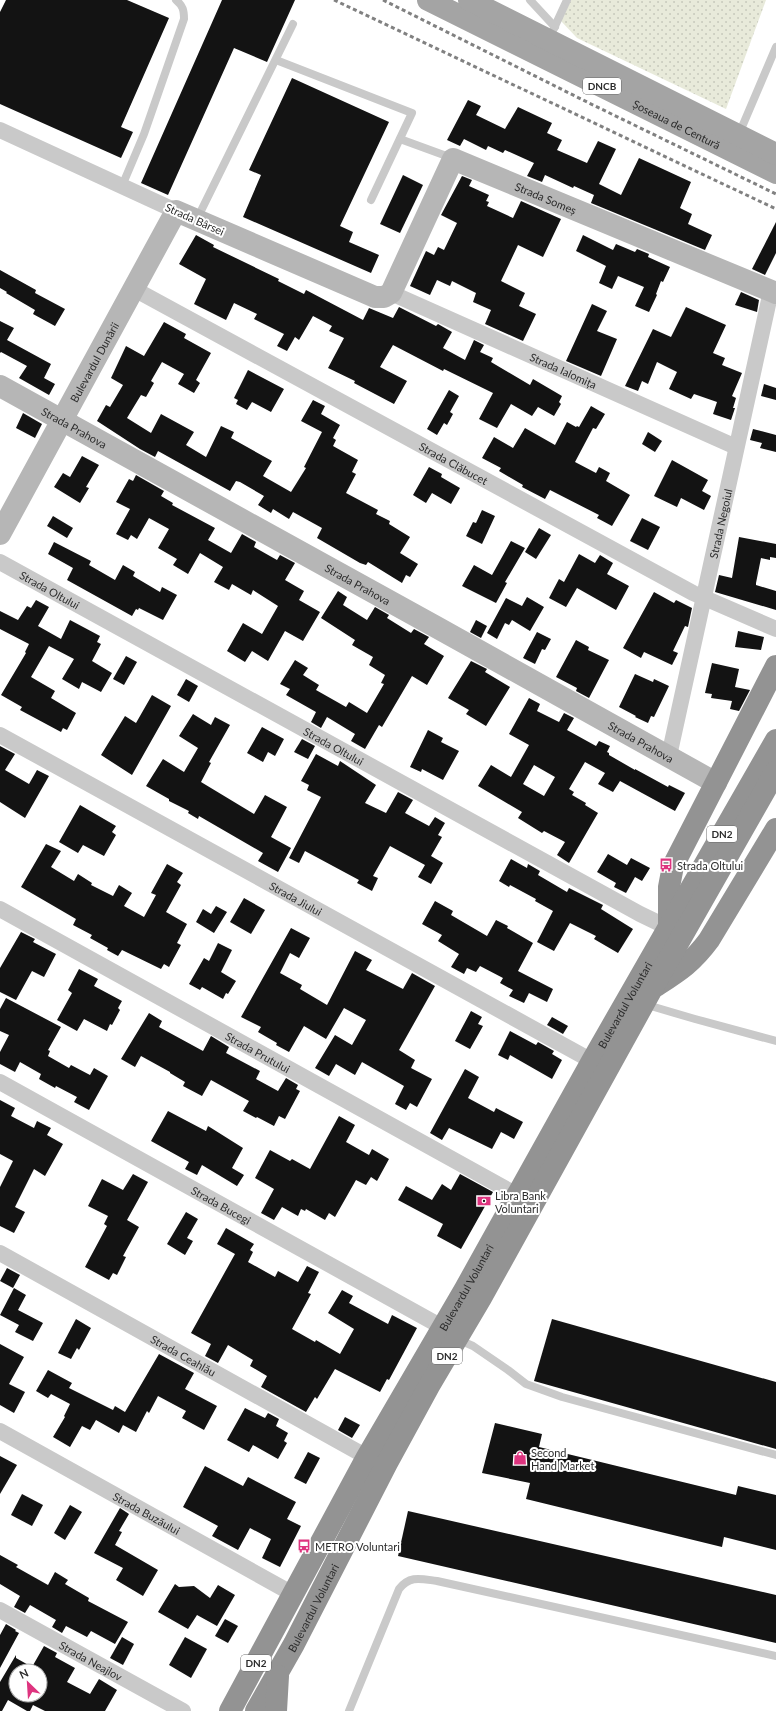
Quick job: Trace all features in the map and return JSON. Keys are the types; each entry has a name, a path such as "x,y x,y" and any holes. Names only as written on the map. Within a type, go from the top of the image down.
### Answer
{"highway":[{"path":"676,932 669,887 673,866 776,666"},
{"name":"DN2","path":"676,932 776,740"},
{"name":"DN2","path":"676,932 776,771"},
{"path":"649,996 697,957 709,940 776,829"},
{"name":"Bulevardul Voluntari","path":"230,1711 367,1457 449,1333 649,996 676,932"},
{"name":"Bulevardul Voluntari","path":"256,1711 278,1673 387,1463 517,1195 592,1061 676,932"},
{"path":"276,1711 278,1673"}],"main road":[{"name":"Șoseaua de Centură","path":"428,0 776,173"},
{"name":"Șoseaua de Centură","path":"469,0 552,34 776,154"}],"street":[{"name":"Strada Bârsei","path":"0,130 196,220 375,296 384,297 391,293"},
{"name":"Strada Someș","path":"453,158 773,292"},
{"path":"391,293 453,158"},
{"name":"Bulevardul Dunării","path":"0,534 176,211"},
{"name":"Strada Clăbucet","path":"134,289 704,598 776,629"},
{"name":"Strada Negoiul","path":"669,756 736,447 773,292"},
{"name":"Strada Ialomița","path":"391,293 736,447"},
{"name":"Strada Prahova","path":"0,386 716,782"},
{"name":"Strada Oltului","path":"0,562 640,914 676,932"},
{"name":"Strada Jiului","path":"0,735 592,1061"},
{"name":"Strada Prutului","path":"0,909 517,1195"},
{"name":"Strada Bucegi","path":"0,1082 449,1333"},
{"name":"Strada Ceahlău","path":"0,1253 367,1457"},
{"name":"Strada Buzăului","path":"0,1431 293,1594"},
{"name":"Strada Neajlov","path":"0,1610 183,1711"}],"lane":[{"path":"122,186 144,134 184,19 184,10 181,4 176,0"},
{"path":"530,0 552,34"},
{"path":"552,34 567,0"},
{"path":"196,220 293,24"},
{"path":"738,135 776,47"},
{"path":"276,60 412,113 371,200"},
{"path":"400,139 453,158"},
{"path":"649,996 695,1019 776,1041"},
{"path":"449,1333 478,1350 526,1384 562,1397 776,1455"},
{"path":"349,1711 399,1589 404,1582 417,1578 437,1581 776,1656"}],"green space":[{"path":"571,0 766,0 726,109 577,38 561,21"}],"building":[{"path":"6,0 127,0 169,18 121,127 133,132 121,158 0,104 0,12"},
{"path":"222,0 295,0 267,62 234,48 168,195 141,183"},
{"path":"292,78 389,122 340,226 353,232 349,242 379,255 371,273 243,217 261,175 249,170"},
{"path":"468,100 481,106 476,115 505,129 518,107 552,123 547,133 562,140 557,150 587,163 598,141 616,149 599,184 621,195 639,158 691,182 680,208 692,214 688,224 712,235 705,250 591,203 594,195 574,186 573,188 545,175 542,182 527,176 534,163 505,150 503,153 488,146 486,150 464,139 460,146 447,140"},
{"path":"403,175 423,185 400,233 380,224"},
{"path":"462,176 472,180 469,186 489,195 486,201 489,202 487,206 513,218 521,201 561,219 543,257 518,245 501,281 525,293 519,306 536,314 523,341 485,324 491,310 473,302 476,293 452,281 450,286 437,280 430,295 410,286 426,251 434,255 438,247 444,250 457,223 441,215"},
{"path":"776,222 776,253 765,275 752,269"},
{"path":"196,235 214,245 213,247 279,279 278,281 304,294 306,290 363,320 369,308 393,318 399,307 436,326 438,324 452,332 443,348 465,360 474,340 484,345 480,352 493,358 491,362 530,385 533,379 562,396 559,402 561,404 554,416 538,407 532,416 511,404 497,428 479,419 493,393 444,369 443,371 393,345 380,367 407,381 394,404 354,383 355,381 328,368 344,338 329,331 332,326 313,316 299,340 295,337 287,351 277,346 284,334 254,319 257,314 234,303 226,320 194,304 206,279 179,264"},
{"path":"583,235 613,250 616,244 635,252 637,249 649,254 648,257 670,267 663,282 661,281 656,294 657,295 649,312 635,306 644,287 618,276 612,289 599,283 606,266 576,251"},
{"path":"0,270 36,290 35,293 65,309 55,326 33,314 35,310 0,288"},
{"path":"741,292 759,300 757,312 735,305"},
{"path":"592,304 607,311 597,331 617,339 601,376 566,361"},
{"path":"686,307 726,325 713,353 725,358 722,365 742,373 732,396 736,398 733,408 735,408 731,420 713,414 717,402 694,394 691,399 669,389 677,372 657,362 648,384 642,381 638,391 625,386 653,329 671,337"},
{"path":"0,321 14,328 7,340 51,364 44,378 55,384 49,395 19,378 27,366 1,352 0,353"},
{"path":"164,322 186,334 184,338 211,353 196,380 200,383 194,393 178,384 184,374 162,362 151,381 154,383 146,397 141,395 127,418 151,433 161,414 194,432 186,445 206,457 221,426 234,432 231,438 272,461 263,476 291,492 306,468 304,467 322,432 301,421 313,400 325,406 321,414 340,425 333,438 336,440 333,446 358,460 352,472 356,474 346,493 378,510 376,514 390,521 389,524 410,537 400,553 418,564 410,577 406,575 402,583 368,562 366,565 360,563 317,538 322,528 293,512 289,519 273,509 271,513 258,505 264,496 240,482 236,481 230,491 158,451 155,457 97,421 106,405 110,407 123,385 111,378 126,346 144,356"},
{"path":"248,370 284,389 271,412 252,402 247,410 236,404 238,400 234,398"},
{"path":"764,384 776,388 776,400 761,396"},
{"path":"449,390 459,396 450,412 453,414 447,425 444,423 437,435 427,429"},
{"path":"591,406 605,414 596,429 593,428 575,462 596,473 599,467 610,473 606,481 630,495 612,526 597,518 599,515 550,490 545,499 522,487 523,485 499,471 501,468 482,458 494,437 513,448 525,428 555,445 567,422 579,427"},
{"path":"23,413 42,424 35,438 16,428"},
{"path":"753,429 776,435 776,452 760,448 762,443 750,440"},
{"path":"648,432 662,441 655,452 642,444"},
{"path":"82,456 99,465 86,487 89,488 80,503 54,487 63,473 70,477"},
{"path":"672,460 708,480 702,491 711,496 704,510 681,498 677,507 654,496"},
{"path":"429,467 442,474 441,477 460,488 451,504 432,493 426,503 413,495"},
{"path":"136,475 164,491 161,496 173,503 172,505 215,528 208,540 231,553 242,534 256,542 254,547 277,560 280,555 295,563 285,580 304,591 299,600 320,612 303,641 285,631 268,661 252,651 245,662 227,651 243,623 262,634 278,606 253,590 251,595 232,584 229,590 214,582 223,567 200,553 188,574 173,565 177,559 158,548 169,529 149,518 137,539 131,535 128,540 116,534 130,509 116,502 129,479 133,481"},
{"path":"482,510 495,516 482,544 466,536 473,522 476,523"},
{"path":"53,516 73,528 67,538 47,526"},
{"path":"642,518 660,527 648,550 630,541"},
{"path":"539,528 551,535 536,559 525,552"},
{"path":"739,537 776,544 776,558 770,557 770,560 761,558 756,585 776,591 776,610 715,592 719,575 732,578"},
{"path":"511,541 525,548 505,582 507,583 496,603 462,586 474,565 492,575"},
{"path":"54,542 91,561 89,565 115,580 123,565 135,572 133,576 160,592 162,587 177,595 163,620 139,608 138,610 136,609 132,616 67,580 73,568 48,554"},
{"path":"579,554 595,563 600,555 613,563 607,574 629,586 616,610 577,588 566,607 549,598 559,579 564,582"},
{"path":"338,591 347,597 343,605 367,620 375,607 389,615 387,618 411,633 414,629 429,637 424,644 444,656 427,685 412,676 382,727 379,725 365,749 351,741 355,734 327,717 321,728 311,722 316,712 286,695 290,689 280,684 295,660 308,668 303,675 319,685 316,690 346,707 349,702 367,713 384,684 381,683 385,675 369,665 373,657 352,645 355,640 321,618"},
{"path":"654,592 674,603 676,600 692,608 688,627 685,626 673,651 678,653 672,665 644,652 641,658 623,648"},
{"path":"527,597 544,607 530,631 512,620 509,625 505,623 497,639 487,633 506,598 522,606"},
{"path":"36,600 49,607 38,626 61,639 70,620 100,636 97,642 101,644 92,661 112,673 101,692 82,682 79,689 62,679 74,659 49,646 31,677 55,691 51,698 76,713 67,730 63,728 61,732 20,710 22,707 1,695 26,653 25,652 29,644 0,629 0,611 18,620 27,606 31,608"},
{"path":"476,620 487,626 481,638 470,632"},
{"path":"738,631 764,637 761,650 735,647"},
{"path":"537,632 551,639 545,650 542,649 535,664 523,658"},
{"path":"576,640 589,647 588,650 609,660 589,698 576,691 577,688 556,677"},
{"path":"126,656 137,662 124,685 113,679"},
{"path":"471,661 487,669 485,672 510,687 486,726 466,714 469,710 448,698"},
{"path":"712,663 739,669 735,687 750,690 739,711 730,709 732,701 711,698 712,694 705,693"},
{"path":"635,674 653,682 654,679 669,686 654,717 651,716 648,723 619,707"},
{"path":"186,679 198,686 189,702 177,695"},
{"path":"152,695 171,706 132,775 101,755 125,716 136,723"},
{"path":"529,698 540,704 537,711 559,722 564,713 574,718 567,730 596,746 599,741 610,746 607,752 609,755 668,787 669,785 685,793 675,811 620,781 613,792 598,784 605,773 585,762 569,789 574,792 572,795 586,803 585,805 598,813 569,863 557,855 565,842 544,831 542,833 518,818 522,812 478,786 491,765 511,777 529,745 509,734","holes":["534,765 555,777 544,796 523,784"]},
{"path":"193,714 211,725 215,717 230,725 209,762 211,763 201,782 254,814 265,795 287,807 271,837 291,848 278,872 258,861 263,853 199,816 198,819 188,813 189,811 169,801 169,799 146,786 163,759 184,772 198,748 179,736"},
{"path":"262,727 284,739 275,756 268,752 263,762 247,753"},
{"path":"428,730 443,738 441,742 459,751 443,780 422,769 421,772 410,767"},
{"path":"302,739 315,746 308,759 294,752"},
{"path":"0,746 15,754 5,770 29,784 37,770 49,776 25,818 0,802"},
{"path":"316,754 338,766 340,761 376,785 365,803 386,813 398,792 413,800 405,813 429,826 435,817 445,823 438,835 442,837 431,856 443,863 431,884 418,877 425,865 390,846 373,876 378,878 372,891 357,883 359,880 305,851 299,863 289,858 321,797 307,790 309,785 301,781"},
{"path":"80,805 116,826 112,832 116,835 104,856 83,845 78,853 59,842"},
{"path":"46,844 61,851 51,867 74,881 78,874 92,883 91,885 113,896 119,885 132,893 124,906 144,917 156,895 151,893 167,864 183,873 177,882 181,885 166,912 187,924 177,943 181,945 169,967 164,964 161,969 122,950 118,956 107,950 108,948 90,938 92,935 73,925 76,919 21,887"},
{"path":"608,854 627,865 631,858 650,868 642,881 635,877 626,893 614,887 616,883 597,872"},
{"path":"511,859 527,868 528,864 540,871 538,875 567,892 569,888 603,905 601,909 633,929 618,953 594,939 596,936 570,923 554,951 537,942 553,911 535,901 536,899 510,885 509,887 499,881"},
{"path":"244,898 265,910 251,934 230,922"},
{"path":"435,901 453,911 451,915 487,936 496,920 508,926 507,928 533,943 518,971 553,989 547,1002 529,993 524,1003 509,996 513,990 500,983 503,978 480,966 476,972 467,968 464,974 451,967 459,954 438,941 442,935 422,924"},
{"path":"216,906 227,912 214,933 196,922 203,909 211,914"},
{"path":"291,928 310,938 299,958 290,953 280,973 302,985 300,989 327,1005 355,951 372,960 366,970 403,989 412,973 435,986 399,1050 415,1060 411,1068 432,1079 417,1107 410,1103 406,1110 395,1104 404,1086 362,1062 355,1075 336,1064 329,1076 315,1068 335,1035 352,1045 366,1020 344,1008 326,1039 304,1026 289,1052 258,1032 261,1027 241,1017"},
{"path":"21,932 35,939 33,942 56,954 44,977 32,971 16,1000 0,992 0,968"},
{"path":"218,943 232,950 221,972 236,981 223,999 202,987 200,990 189,984 204,958 209,961"},
{"path":"79,969 98,979 94,986 122,1001 118,1008 120,1010 107,1031 84,1019 77,1031 57,1020 72,993 68,990"},
{"path":"6,998 61,1027 48,1050 50,1051 48,1056 69,1068 71,1065 90,1075 94,1068 108,1076 89,1110 74,1102 77,1097 56,1086 55,1088 39,1079 41,1074 20,1062 15,1072 0,1064 0,1052 9,1035 0,1031 0,1009"},
{"path":"471,1011 482,1017 478,1024 483,1026 470,1049 455,1041"},
{"path":"149,1013 162,1021 159,1027 203,1051 211,1036 229,1047 226,1053 260,1071 256,1079 278,1091 286,1078 298,1085 296,1089 300,1091 285,1119 279,1116 274,1126 257,1117 256,1118 243,1111 249,1101 211,1080 202,1096 183,1086 185,1082 170,1072 141,1056 135,1067 121,1059"},
{"path":"552,1017 568,1026 563,1034 547,1025"},
{"path":"510,1031 536,1045 538,1042 554,1051 552,1054 562,1060 552,1079 510,1055 508,1060 498,1055"},
{"path":"465,1069 479,1077 468,1098 494,1112 496,1108 523,1122 514,1139 501,1132 492,1149 449,1128 442,1140 430,1133"},
{"path":"0,1100 15,1108 11,1116 34,1128 37,1121 51,1128 47,1135 63,1144 45,1176 34,1169 15,1207 25,1212 14,1233 0,1226 0,1187 13,1161 0,1154"},
{"path":"168,1111 206,1131 208,1126 243,1148 232,1168 244,1175 237,1186 202,1165 197,1175 185,1169 189,1162 151,1141"},
{"path":"339,1116 355,1125 346,1142 369,1155 372,1149 389,1159 377,1181 371,1177 366,1185 356,1180 335,1217 329,1213 325,1220 306,1209 305,1211 301,1209 298,1216 282,1207 274,1220 261,1213 274,1189 255,1178 270,1150 290,1161 292,1159 310,1169"},
{"path":"133,1174 148,1182 127,1220 139,1227 123,1256 126,1257 117,1275 113,1273 109,1280 85,1267 107,1226 104,1224 108,1216 88,1206 102,1179 123,1190"},
{"path":"460,1174 493,1192 461,1249 437,1236 443,1224 398,1200 406,1186 432,1200 442,1184 451,1190"},
{"path":"186,1212 198,1219 187,1238 193,1241 185,1255 167,1244"},
{"path":"226,1228 254,1244 250,1250 253,1252 248,1262 275,1277 278,1271 298,1282 307,1266 319,1272 308,1293 311,1294 292,1329 315,1342 316,1340 340,1354 354,1329 328,1313 342,1290 353,1296 349,1303 388,1324 392,1315 417,1328 389,1380 387,1379 380,1392 335,1369 317,1399 315,1397 306,1412 261,1387 267,1376 250,1366 253,1360 228,1345 218,1363 205,1356 211,1344 191,1333 235,1254 217,1244"},
{"path":"7,1268 20,1275 13,1288 0,1281"},
{"path":"14,1288 26,1295 18,1310 43,1323 33,1341 15,1332 19,1325 0,1315"},
{"path":"76,1319 91,1328 79,1350 77,1348 71,1359 58,1353"},
{"path":"552,1319 776,1382 776,1449 534,1381"},
{"path":"0,1344 24,1357 9,1384 25,1392 14,1413 0,1405"},
{"path":"159,1354 194,1373 185,1389 217,1406 204,1430 182,1418 186,1411 158,1396 149,1413 147,1411 136,1432 123,1425 119,1433 96,1420 90,1430 82,1426 70,1447 53,1437 65,1417 64,1416 70,1404 51,1394 48,1398 36,1391 48,1370 72,1383 69,1388 113,1410 115,1406 125,1412"},
{"path":"245,1408 265,1418 268,1413 279,1419 276,1426 288,1433 284,1441 287,1443 278,1459 253,1445 249,1452 227,1440"},
{"path":"345,1417 360,1425 352,1438 338,1430"},
{"path":"495,1423 542,1434 539,1447 736,1495 738,1486 776,1495 776,1550 724,1537 722,1547 526,1499 530,1483 482,1473"},
{"path":"308,1452 320,1458 306,1484 294,1478"},
{"path":"0,1456 17,1465 0,1494"},
{"path":"205,1466 243,1486 248,1477 296,1502 287,1519 301,1526 280,1567 262,1558 271,1539 250,1528 238,1550 212,1536 218,1526 183,1507"},
{"path":"22,1494 43,1505 32,1526 11,1515"},
{"path":"70,1505 82,1512 65,1540 54,1533"},
{"path":"120,1508 129,1514 119,1531 122,1532 115,1545 158,1570 143,1596 116,1580 123,1568 94,1553"},
{"path":"408,1511 776,1595 776,1643 398,1556"},
{"path":"0,1555 18,1565 16,1567 48,1585 55,1572 68,1580 65,1584 89,1598 88,1601 128,1622 115,1644 91,1631 87,1637 66,1626 62,1633 52,1627 56,1620 30,1605 25,1613 14,1607 20,1596 0,1584"},
{"path":"175,1584 179,1587 194,1586 210,1598 218,1585 235,1595 217,1626 197,1615 188,1629 158,1612"},
{"path":"225,1619 238,1626 228,1643 215,1636"},
{"path":"6,1624 19,1633 0,1668 0,1635"},
{"path":"122,1637 134,1644 123,1665 110,1658"},
{"path":"185,1637 207,1649 191,1678 169,1665"},
{"path":"44,1646 57,1653 55,1657 75,1668 67,1682 90,1694 99,1679 117,1690 105,1711 45,1711 33,1705 30,1711 27,1711 13,1703 48,1703 48,1663 34,1663"},
{"path":"16,1655 16,1658 25,1663 11,1663"},
{"path":"8,1668 8,1700 2,1711 0,1711 0,1682"}],"railway":[{"path":"334,0 776,209"},
{"path":"383,0 776,194"}],"place":[{"name":"Strada Oltului","path":"666,865"},
{"name":"Libra Bank Voluntari","path":"484,1201"},
{"name":"Second Hand Market","path":"520,1458"},
{"name":"METRO Voluntari","path":"304,1546"}]}
